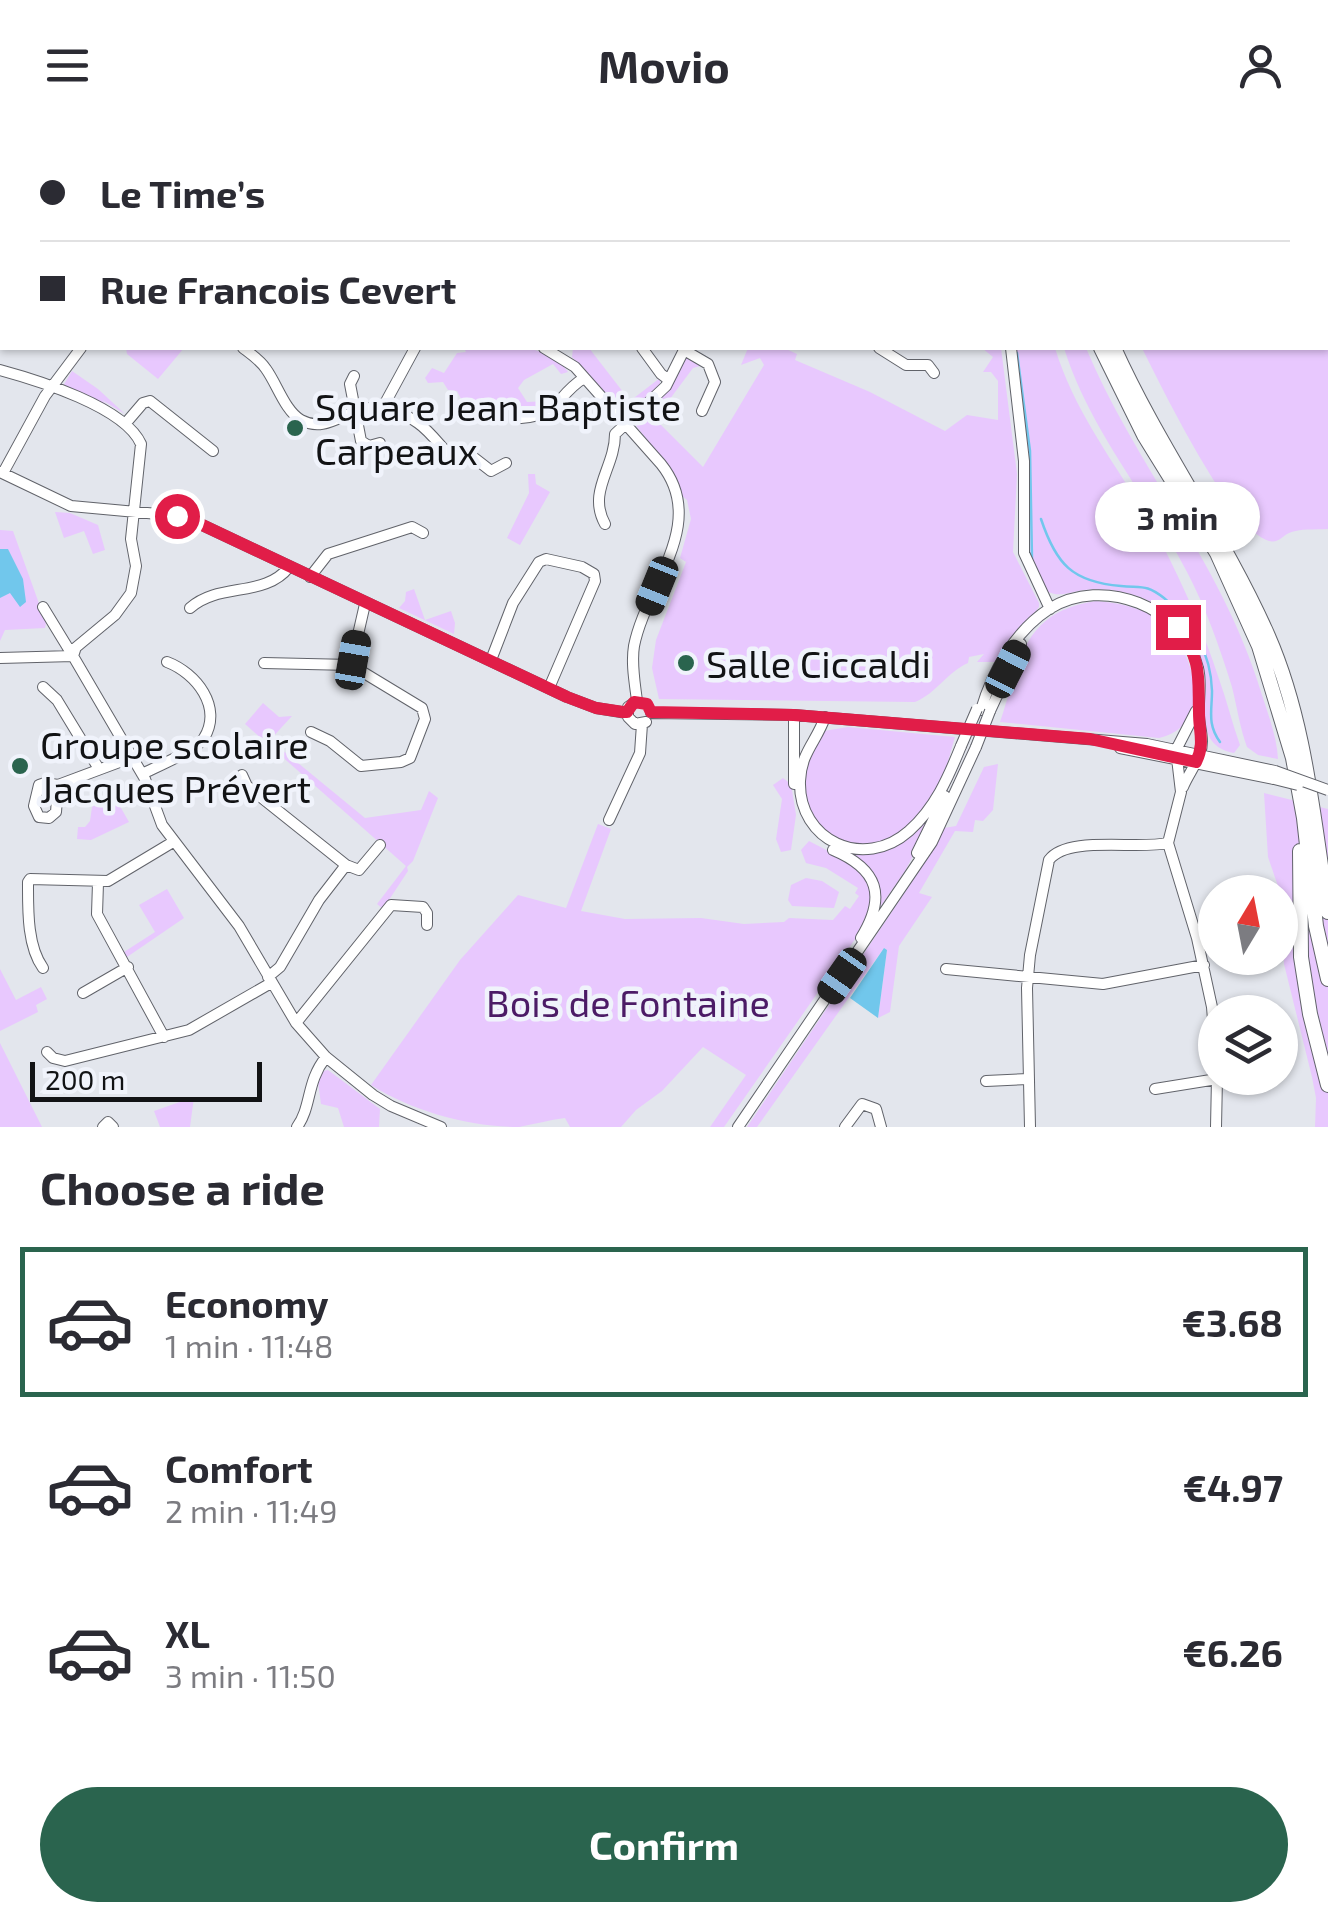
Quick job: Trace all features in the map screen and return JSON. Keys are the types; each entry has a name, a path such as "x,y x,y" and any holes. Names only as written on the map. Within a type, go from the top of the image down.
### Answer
{"highway":[{"path":"1102,350 1144,435 1217,553 1258,646 1308,801 1316,926 1328,979"},
{"path":"1115,350 1154,430 1217,530 1270,640 1291,707 1328,912"},
{"path":"1308,801 1322,812 1328,844"},
{"path":"1308,801 1297,815 1301,957 1328,1085"}],"street":[{"path":"80,350 52,387 1,473 65,504 191,520 548,688 588,705 627,712"},
{"path":"246,350 266,368 300,420 322,426 354,410 383,407 418,423 451,457 474,457 491,472 506,463"},
{"path":"383,407 413,350"},
{"path":"548,350 568,360 668,474 680,514 677,535 636,640 633,658 638,701"},
{"path":"643,350 669,380"},
{"path":"604,524 598,509 598,493 614,455 616,434 669,380 684,350"},
{"path":"686,350 708,364 715,382 702,411"},
{"path":"881,350 906,365 928,365 934,373"},
{"path":"1010,350 1024,460 1024,554 1050,609"},
{"path":"0,370 52,387 124,424 140,444 132,539 136,566 130,598 70,652 0,658"},
{"path":"354,376 350,384 362,443 380,443"},
{"path":"521,418 548,413 584,378"},
{"path":"124,424 143,403 150,401 213,451"},
{"path":"310,576 328,554 409,527 417,527 422,533"},
{"path":"492,660 513,603 539,562 546,558 588,569 595,581 548,688"},
{"path":"190,608 207,596 273,582 289,567"},
{"path":"738,1127 892,903 983,707 1038,618 1072,599 1091,596 1139,602 1158,610 1178,627 1192,649 1200,672 1202,748 1181,792 1168,843 1198,946"},
{"path":"351,665 365,604"},
{"path":"43,606 133,757 172,842 230,914 296,1023 326,1057 391,1106 441,1127"},
{"path":"142,774 202,742 214,702 180,668 167,662"},
{"path":"264,664 351,665 423,711 425,719 414,753 402,762 361,766 312,732"},
{"path":"43,687 57,700 99,769"},
{"path":"423,711 432,696"},
{"path":"627,712 638,701 647,704 651,712"},
{"path":"1181,792 1177,754 1199,702"},
{"path":"627,712 633,723 642,724"},
{"path":"651,712 794,715 1090,739 1198,758 1328,791"},
{"path":"609,820 640,754 642,724 651,712"},
{"path":"794,715 798,814 814,838 853,859 869,873 875,886 872,920 842,976"},
{"path":"825,717 804,758 802,802 810,824 842,847 876,848 907,834 938,797 968,746"},
{"path":"58,785 133,757"},
{"path":"242,775 248,786 346,865 359,870 380,844"},
{"path":"44,968 35,957 28,882 35,878 98,882 119,875 172,842"},
{"path":"1030,1127 1028,977 1049,860 1055,852 1074,846 1140,847 1168,843"},
{"path":"47,1052 65,1061 196,1027 270,980 319,900 346,865"},
{"path":"98,882 97,914 164,1037"},
{"path":"296,1023 391,905 423,908 428,913 427,925"},
{"path":"84,993 128,967"},
{"path":"946,970 1102,984 1198,967"},
{"path":"297,1127 305,1113 311,1081 326,1057"},
{"path":"986,1081 1029,1079"},
{"path":"1155,1089 1198,1081"},
{"path":"1216,1127 1217,1095"},
{"path":"845,1127 862,1104 876,1108 880,1127"},
{"path":"102,1127 108,1122 113,1127"}],"green space":[{"path":"126,350 182,350 158,379"},
{"path":"535,350 559,361 568,372 561,374 553,364 524,380 518,388 527,402 548,401 550,393 557,395 551,409 534,411 527,406 518,407 517,403 495,400 484,412 470,416 457,391 448,390 443,382 428,383 425,378 432,368 444,373 457,353"},
{"path":"573,350 591,350 630,401 660,378 660,384 624,413 572,357"},
{"path":"747,350 788,350 797,354 795,360 870,392 945,431 967,415 998,420 998,381 991,372 983,372 993,357 984,350 1001,350 1017,474 1013,552 1039,607 997,662 977,662 984,654 969,657 968,663 915,702 659,699 652,668 656,640 686,562 680,558 691,519 687,500 672,473 634,423 683,359 687,356 706,368 693,368 655,419 703,467 764,365 760,358 741,365"},
{"path":"1014,350 1056,350 1076,400 1162,544 1193,610 1240,745 1234,753 1212,741 1207,731 1203,663 1173,617 1138,596 1111,590 1060,594 1046,591 1027,546 1027,447"},
{"path":"1065,350 1087,350 1129,435 1224,601 1261,692 1278,759 1258,755 1247,747 1212,628 1187,572 1088,407"},
{"path":"1143,350 1328,350 1328,529 1298,530 1269,541 1254,532 1217,485"},
{"path":"72,371 125,414 102,400 117,415 63,386"},
{"path":"528,474 535,474 536,484 550,492 520,545 507,538 529,493"},
{"path":"55,512 70,513 98,525 105,550 93,554 84,531 64,538"},
{"path":"0,530 13,531 46,623 45,628 5,630 0,641"},
{"path":"414,589 425,620 451,611 454,634 399,608 406,592"},
{"path":"1096,601 1142,611 1169,630 1189,663 1194,682 1189,717 1177,730 1159,738 1000,722 1019,661 1038,629 1052,616"},
{"path":"263,703 279,717 292,716 270,740 365,818 421,810 429,791 438,798 413,861 383,909 377,904 406,866 245,724"},
{"path":"848,727 955,737 931,802 905,830 878,844 851,845 829,835 812,816 804,792 807,762 824,731"},
{"path":"998,764 993,810 983,821 975,820 973,832 955,831 919,893 932,897 899,946 890,1012 878,1018 887,950 884,948 757,1127 747,1127 922,867 944,828 956,826 984,767"},
{"path":"783,778 791,784 796,815 791,850 781,852 776,839 782,799 773,785"},
{"path":"1264,793 1328,809 1328,1127 1315,1127 1316,1098 1298,1020 1298,995 1292,995 1287,975 1298,975 1298,875 1274,875 1268,857"},
{"path":"113,794 129,822 91,840 77,839 78,827 85,827 90,821 92,807"},
{"path":"930,813 934,816 905,871 878,910 871,877 863,864 848,853 872,852"},
{"name":"Bois de Fontaine","path":"598,824 611,829 581,911 625,919 701,918 744,924 784,922 789,918 833,920 845,906 850,909 859,896 855,893 858,888 826,868 806,863 801,850 809,841 859,867 872,892 867,922 724,1127 710,1127 746,1075 703,1047 621,1127 570,1127 565,1118 519,1127 461,1121 423,1110 371,1085 460,960 518,895 566,908"},
{"path":"806,878 822,881 839,892 834,908 792,906 788,900 791,885"},
{"path":"167,889 184,918 127,957 124,952 155,932 139,905"},
{"path":"0,969 16,1000 41,987 47,999 36,1005 38,1012 0,1031"},
{"path":"0,1043 42,1127 0,1127"},
{"path":"328,1070 380,1109 379,1127 344,1127 338,1108 321,1104 318,1082 323,1071"},
{"path":"194,1097 190,1127 160,1127 154,1111"}],"water":[{"path":"0,549 8,549 23,579 26,602 20,607 10,593 0,598"},
{"path":"884,948 887,950 878,1018 850,998"}],"waterway":[{"path":"1017,353 1030,451 1032,559"},
{"path":"1041,519 1060,559 1078,575 1104,584 1148,589 1184,617 1208,664 1212,723 1220,742"}],"place":[{"name":"Square Jean-Baptiste Carpeaux","path":"295,428"},
{"name":"Salle Ciccaldi","path":"686,663"},
{"name":"Groupe scolaire Jacques Prévert","path":"20,766"}],"route":[{"path":"177,516 567,697 596,708 623,712 641,701 651,712 762,713 1090,739 1196,762 1202,748 1198,717 1200,672 1178,627"}]}
